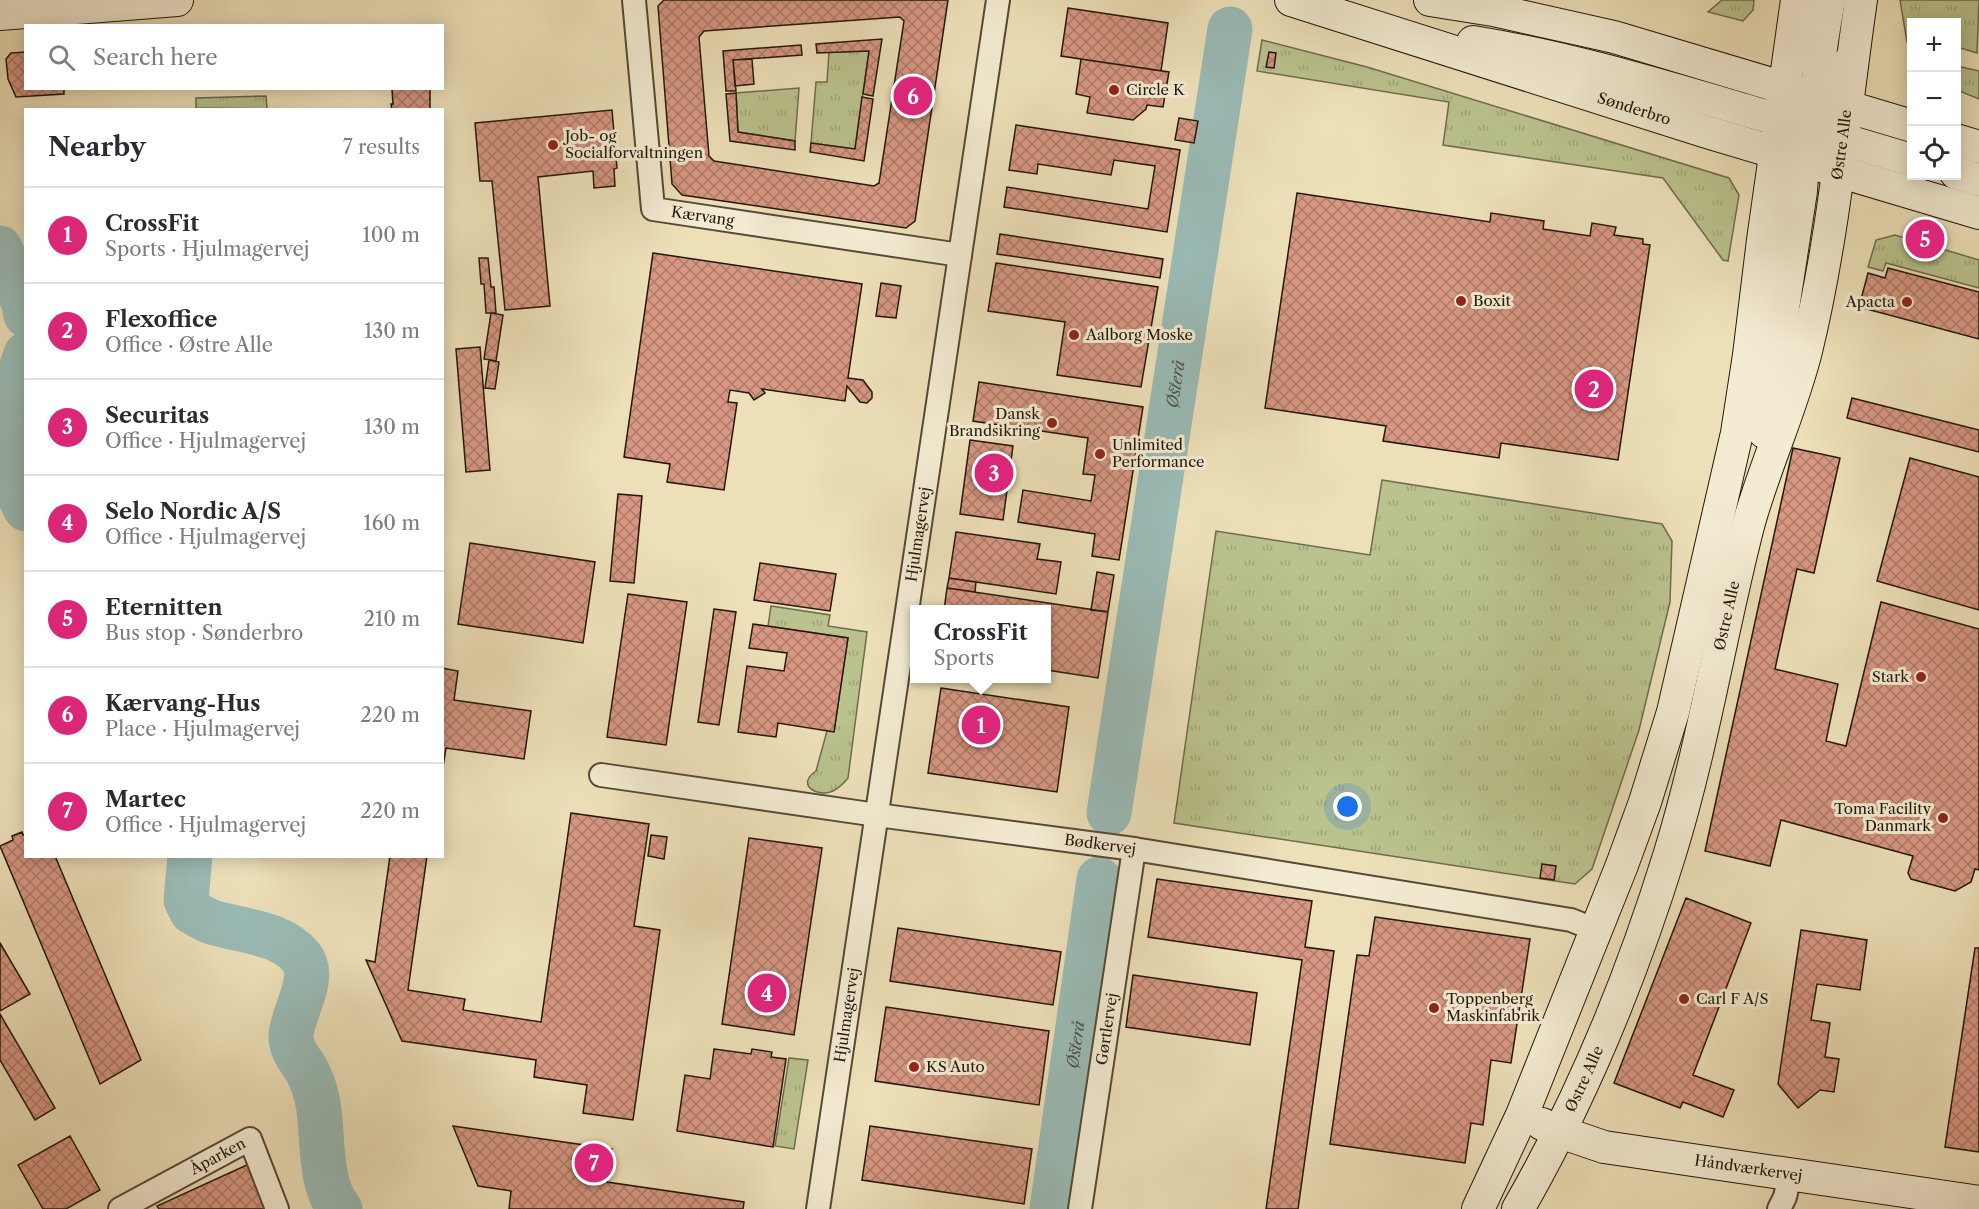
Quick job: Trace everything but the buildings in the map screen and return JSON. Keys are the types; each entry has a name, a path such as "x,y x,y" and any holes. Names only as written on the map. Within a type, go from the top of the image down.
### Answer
{"street":[{"path":"0,14 177,0"},
{"name":"Kærvang","path":"634,0 653,209 960,255"},
{"name":"Hjulmagervej","path":"818,1209 998,0"},
{"name":"Sønderbro","path":"1291,0 1374,27 1820,157 1979,213"},
{"path":"1430,0 1493,10 1614,37 1800,102 1907,125"},
{"name":"Østre Alle","path":"1797,0 1800,102 1820,157"},
{"path":"1374,27 1524,50 1769,117 1800,102 1818,75 1829,0"},
{"name":"Østre Alle","path":"1800,102 1853,53 1861,0"},
{"name":"Østre Alle","path":"1518,1209 1560,1132 1628,975 1670,852 1689,785 1749,525 1802,191 1820,157 1800,102"},
{"path":"1961,142 1979,147"},
{"path":"1820,157 1907,160"},
{"name":"Østre Alle","path":"1478,1209 1522,1115 1596,930 1645,802 1673,711 1737,433 1770,187 1820,157"},
{"path":"1961,175 1979,180"},
{"name":"Bødkervej","path":"601,775 1134,849 1571,920 1596,930"},
{"name":"Gørtlervej","path":"1080,1209 1134,849"},
{"name":"Håndværkervej","path":"1522,1115 1560,1132 1604,1147 1979,1202"},
{"name":"Åparken","path":"120,1209 250,1139 277,1209"},
{"path":"1779,1209 1785,1197 1790,1174"}],"green space":[{"path":"1722,0 1754,0 1753,10 1743,21 1708,12"},
{"path":"1900,0 1979,0 1977,53 1961,48 1961,18 1907,18 1907,42"},
{"path":"1262,40 1367,67 1729,178 1739,195 1728,261 1723,260 1663,178 1443,145 1449,102 1257,71"},
{"path":"869,51 855,149 811,143 816,82 827,82 829,52"},
{"path":"1961,67 1979,71 1979,99 1961,92"},
{"path":"799,88 795,141 738,132 736,93"},
{"path":"266,96 267,108 196,108 196,98"},
{"path":"1895,235 1979,260 1979,288 1886,263 1883,271 1868,267 1876,240"},
{"path":"1382,480 1662,524 1672,541 1670,602 1639,730 1592,869 1575,884 1174,823 1216,531 1370,555"},
{"path":"771,606 830,615 828,626 867,632 848,778 833,791 827,793 811,789 808,781 816,771 827,731 834,731 848,638 768,626"},
{"path":"789,1058 808,1060 794,1149 775,1146"}],"waterway":[{"name":"Østerå","path":"1109,813 1230,29"},
{"path":"0,248 24,304"},
{"path":"24,360 15,392 10,433 13,473 24,505"},
{"path":"190,858 186,900 192,912 212,922 260,933 283,942 301,957 305,965 306,985 292,1027 291,1041 308,1073 316,1095 325,1173 328,1186 340,1209"},
{"name":"Østerå","path":"1052,1209 1099,879"}],"place":[{"name":"Circle K","path":"1114,90"},
{"name":"Kærvang-Hus","path":"913,96"},
{"name":"Job- og Socialforvaltningen","path":"553,145"},
{"name":"Eternitten","path":"1925,239"},
{"name":"Boxit","path":"1461,301"},
{"name":"Apacta","path":"1907,302"},
{"name":"Aalborg Moske","path":"1074,335"},
{"name":"Flexoffice","path":"1594,389"},
{"name":"Dansk Brandsikring","path":"1052,423"},
{"name":"Unlimited Performance","path":"1100,454"},
{"name":"Securitas","path":"994,473"},
{"name":"Stark","path":"1921,677"},
{"name":"CrossFit","path":"981,725"},
{"name":"Toma Facility Danmark","path":"1943,818"},
{"name":"Selo Nordic A/S","path":"767,993"},
{"name":"Carl F A/S","path":"1684,999"},
{"name":"Toppenberg Maskinfabrik","path":"1434,1008"},
{"name":"KS Auto","path":"914,1067"},
{"name":"Martec","path":"594,1163"}]}
